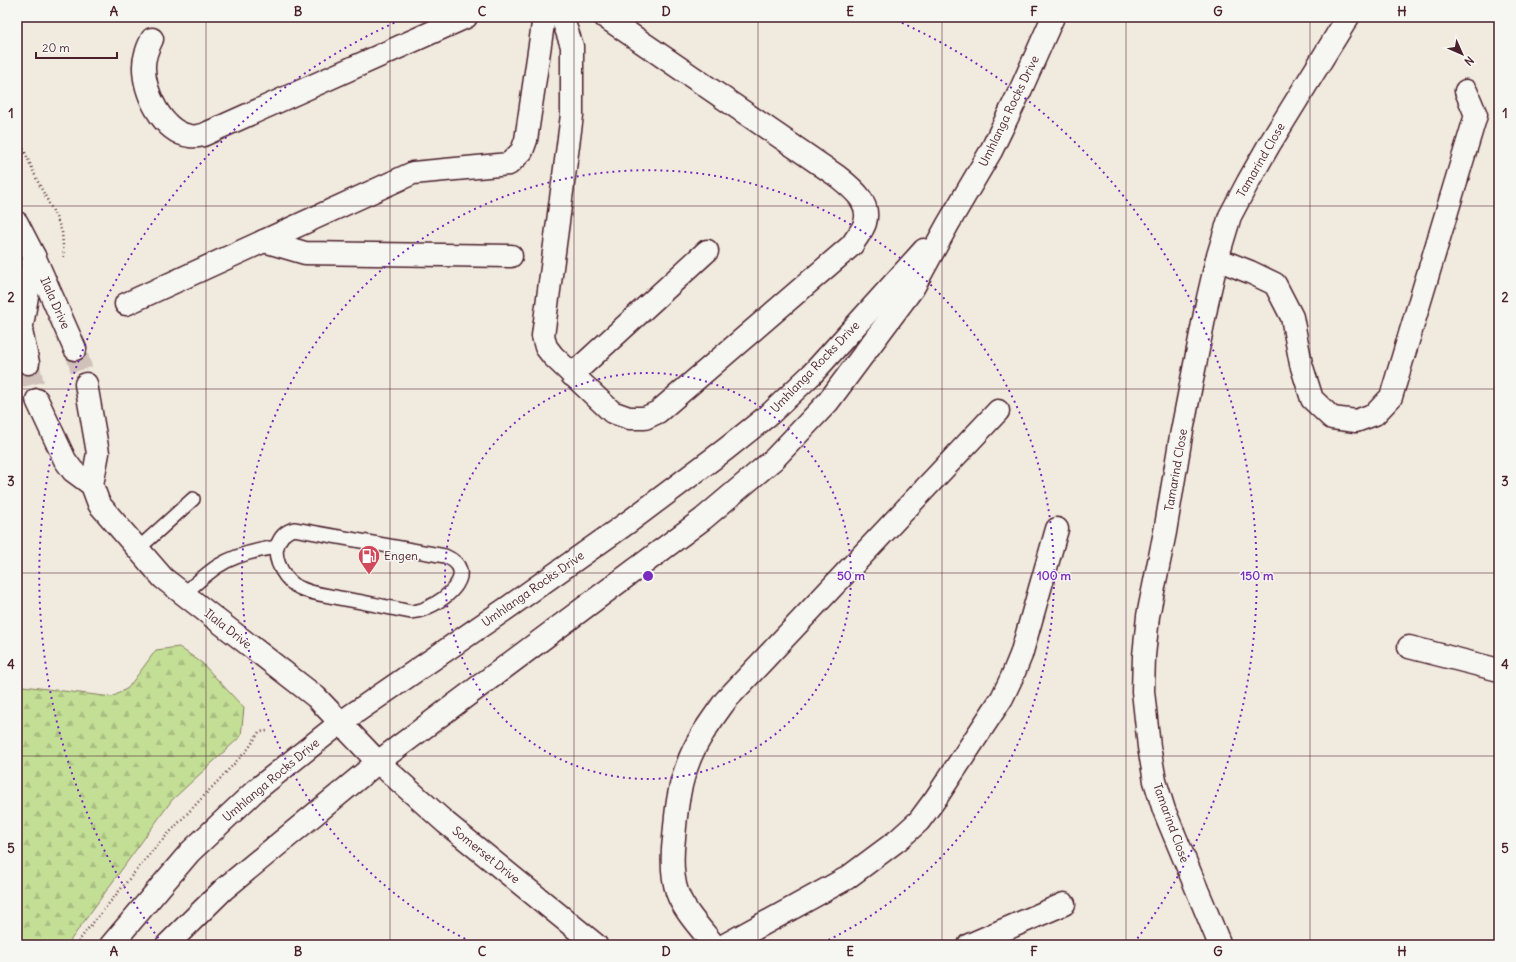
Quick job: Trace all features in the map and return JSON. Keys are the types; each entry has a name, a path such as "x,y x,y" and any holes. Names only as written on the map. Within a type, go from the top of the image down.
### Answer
{"street":[{"path":"152,39 143,64 144,79 156,110 164,121 177,132 190,136 203,135 466,17"},
{"path":"126,304 413,174 509,164 522,151 526,140 544,17"},
{"path":"562,17 572,46 572,115 543,336 546,347 553,356 612,412 629,418 645,418 658,412 852,244 865,224 866,209 860,196 837,176 606,17"},
{"name":"Umhlanga Rocks Drive","path":"167,945 224,889 378,762 703,519 774,459 840,388 913,288 948,224 991,151 1053,17"},
{"name":"Tamarind Close","path":"1220,945 1164,810 1155,781 1148,747 1143,691 1144,656 1148,616 1165,532 1181,436 1216,259 1230,216 1248,182 1348,17"},
{"path":"1216,259 1250,272 1275,284 1292,317 1301,364 1312,399 1332,418 1356,421 1375,414 1391,397 1476,115 1466,91"},
{"name":"Ilala Drive","path":"17,223 34,256 75,349"},
{"name":"Umhlanga Rocks Drive","path":"111,945 190,852 256,790 340,724 630,521 726,449 771,413 812,374 948,224"},
{"path":"264,241 305,253 511,256"},
{"path":"572,375 707,251"},
{"name":"Ilala Drive","path":"28,363 21,331 34,256"},
{"path":"37,400 65,460 73,471 92,485 98,453 86,384"},
{"path":"714,945 686,908 677,893 674,873 673,851 680,790 687,766 698,742 726,700 998,411"},
{"name":"Ilala Drive","path":"92,485 100,504 163,578 316,697 340,724 378,762"},
{"path":"725,945 847,878 898,840 919,821 936,798 1002,698 1021,655 1057,529"},
{"path":"1409,647 1499,670"},
{"name":"Somerset Drive","path":"378,762 446,823 596,945"},
{"path":"969,945 1064,904"}],"lane":[{"path":"138,549 192,499"},
{"path":"184,594 218,566 229,560 259,550 277,547 286,532 294,529 445,556 453,559 458,564 460,570 460,580 453,589 437,603 424,609 411,612 316,593 300,588 292,583 284,574 278,562 277,547"}],"path":[{"path":"17,40 22,17"},
{"path":"17,134 62,232 64,244 64,267"}],"green space":[{"path":"179,647 202,663 244,708 241,736 172,800 67,945 17,945 17,682 23,686 112,697 128,688 156,650"}],"tunnel":[{"path":"75,349 86,384"},
{"path":"28,363 37,400"}],"place":[{"name":"Engen","path":"369,576"}]}
